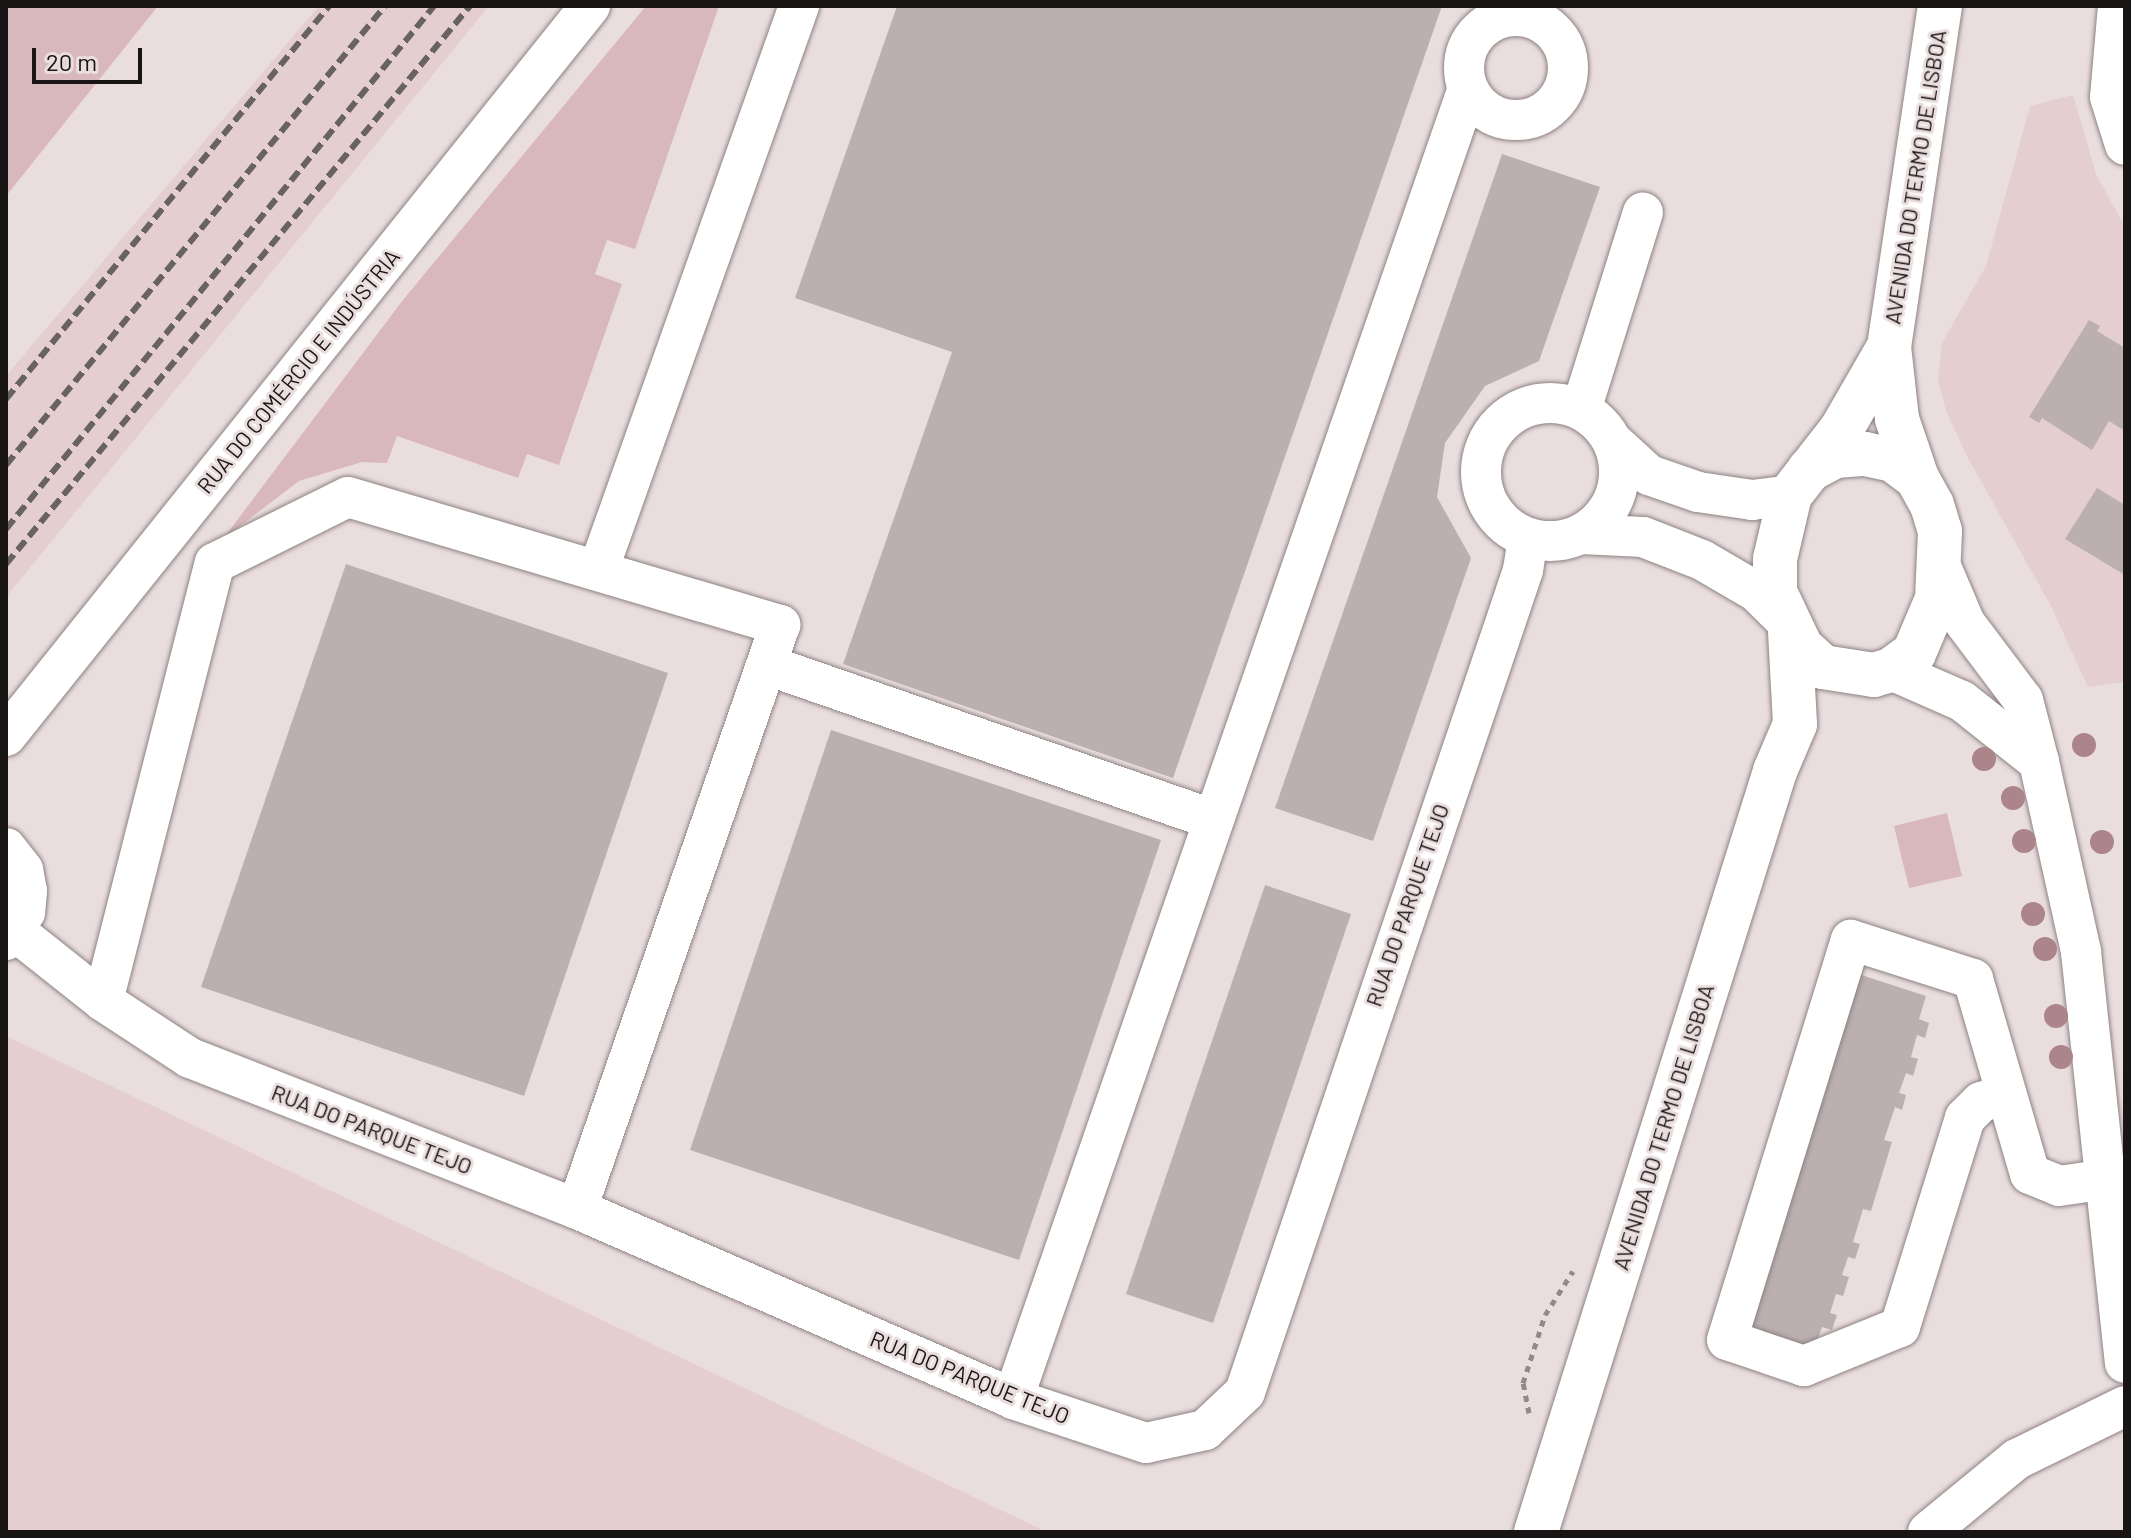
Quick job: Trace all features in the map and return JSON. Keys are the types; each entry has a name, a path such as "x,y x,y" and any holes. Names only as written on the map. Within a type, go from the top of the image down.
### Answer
{"main road":[{"name":"AVENIDA DO TERMO DE LISBOA","path":"1917,478 1897,419 1889,347 1940,6"},
{"name":"AVENIDA DO TERMO DE LISBOA","path":"1800,483 1841,430 1889,347"},
{"path":"1795,724 1883,672 1914,653 1926,632 1942,569 1940,531 1917,478 1893,460 1865,454 1835,456 1800,483 1775,559 1775,592 1787,625 1823,667 1883,672"},
{"name":"AVENIDA DO TERMO DE LISBOA","path":"1536,1532 1765,801 1795,724 1787,625"}],"street":[{"name":"RUA DO COMÉRCIO E INDÚSTRIA","path":"6,736 590,6"},
{"path":"599,568 799,6"},
{"path":"2118,6 2110,97 2125,145"},
{"path":"1013,1399 1466,94"},
{"path":"1581,410 1643,212"},
{"path":"1787,625 1757,592 1702,560 1643,537 1581,534 1554,541 1528,538 1508,527 1488,500 1481,468 1486,445 1498,427 1526,408 1560,404 1581,410 1649,475 1698,492 1752,500 1800,483"},
{"path":"1581,534 1598,522 1615,495 1619,463 1613,442"},
{"path":"103,1001 215,563 348,497 599,568 780,625 577,1209"},
{"name":"RUA DO PARQUE TEJO","path":"11,935 190,1058 577,1209 1013,1399 1146,1443 1205,1430 1245,1392 1523,570 1528,538"},
{"path":"1942,569 1965,623 2023,700 2081,952 2108,1026 2107,1179 2125,1363"},
{"path":"767,665 1214,820"},
{"path":"1883,672 1962,701 2039,762"},
{"path":"6,848 23,870 27,891 11,935"},
{"path":"2006,1094 1981,1102 1965,1118 1900,1327 1804,1366 1727,1340 1851,940 1973,979 2030,1174 2059,1186 2107,1179"},
{"path":"1928,1532 2017,1459 2125,1406"}],"shaded area":[{"path":"6,6 158,6 6,196"},
{"path":"319,6 489,6 6,597 6,376"},
{"path":"646,6 719,6 635,249 607,240 595,274 622,284 559,465 527,454 518,478 397,436 387,463 362,462 299,481 223,539 403,300"},
{"path":"2073,95 2096,174 2125,227 2125,682 2088,687 2051,606 1968,458 1946,411 1938,380 1942,343 1986,266 2030,106"},
{"path":"1947,813 1962,876 1909,888 1894,826"},
{"path":"6,1036 1047,1532 6,1532"}],"building":[{"path":"897,6 1442,6 1173,778 843,664 952,352 795,298"},
{"path":"1502,154 1600,187 1539,361 1485,386 1445,443 1437,497 1471,558 1373,841 1275,808"},
{"path":"2089,320 2100,326 2097,331 2125,348 2125,431 2109,421 2092,450 2042,418 2039,423 2029,417"},
{"path":"2097,488 2125,505 2125,575 2065,539"},
{"path":"346,564 668,673 524,1096 201,987"},
{"path":"831,730 1161,840 1019,1260 690,1150"},
{"path":"1265,885 1351,914 1213,1323 1126,1294"},
{"path":"1852,972 1926,996 1919,1019 1929,1023 1925,1038 1917,1035 1911,1057 1918,1059 1913,1076 1906,1073 1899,1093 1906,1095 1902,1110 1895,1107 1884,1140 1892,1142 1871,1211 1863,1209 1853,1242 1860,1244 1855,1259 1848,1257 1842,1275 1849,1277 1843,1296 1836,1294 1830,1313 1837,1315 1832,1330 1822,1327 1814,1350 1739,1327"}],"railway":[{"path":"6,399 329,6"},
{"path":"6,465 385,6"},
{"path":"6,529 434,6"},
{"path":"6,564 470,6"}]}
